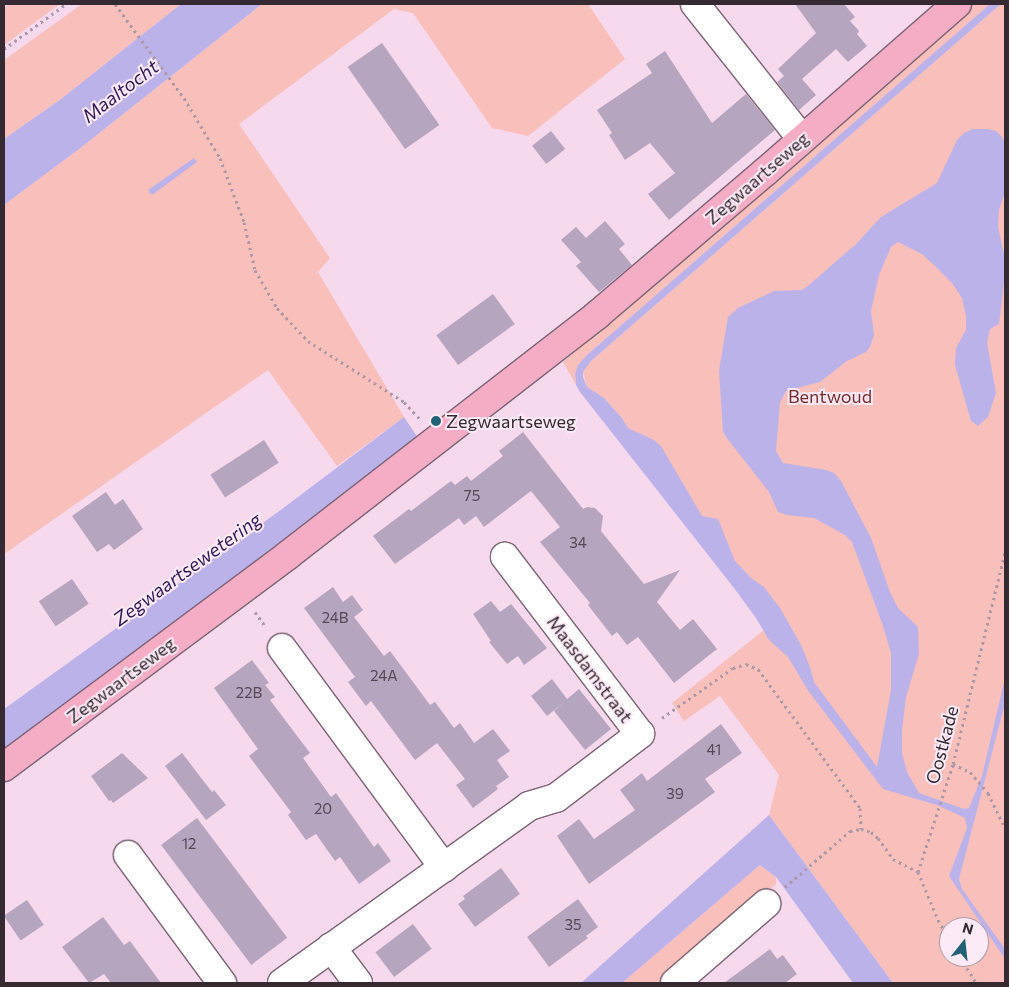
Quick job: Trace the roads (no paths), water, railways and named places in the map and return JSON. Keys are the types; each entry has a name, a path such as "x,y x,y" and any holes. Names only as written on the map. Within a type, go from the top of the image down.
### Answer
{"main road":[{"name":"Zegwaartseweg","path":"4,767 288,555 436,438 597,315 957,4"}],"street":[{"path":"695,4 802,139"},
{"name":"Maasdamstraat","path":"282,983 528,806 556,798 640,734 505,557"},
{"path":"282,648 444,868"},
{"path":"128,855 222,983"},
{"path":"675,983 766,904"},
{"path":"331,948 358,983"}],"water":[{"name":"Maaltocht","path":"181,4 262,4 83,146 4,205 4,139 61,99"},
{"path":"990,4 1001,4 591,361 583,372 587,387 604,398 622,418 628,428 654,440 661,446 702,516 718,519 735,561 751,578 764,587 780,608 801,645 814,682 877,767 891,690 891,653 882,623 852,542 845,535 814,518 778,512 769,492 726,437 723,431 719,371 728,317 738,308 774,291 802,290 809,285 856,244 881,217 937,183 957,140 964,133 973,129 987,129 996,131 1002,137 1005,143 1005,192 999,210 998,227 1005,259 1005,274 999,324 990,329 987,343 996,393 988,417 978,426 971,421 955,365 956,348 966,330 966,316 962,298 952,283 922,254 898,242 891,247 879,275 871,311 874,335 870,347 866,352 847,361 820,382 786,391 780,403 776,451 783,463 826,470 834,473 841,481 871,538 890,592 898,608 918,627 919,654 906,697 902,730 902,753 907,772 919,793 964,809 969,808 982,776 1005,678 1005,703 959,879 962,889 982,917 977,917 949,876 967,828 965,818 937,805 883,789 809,692 788,657 769,640 734,588 580,392 576,385 575,374 578,365 587,355"},
{"path":"194,158 197,162 152,195 148,190"},
{"path":"404,417 418,438 114,672 4,749 4,709 282,509"},
{"path":"769,815 893,983 853,983 776,877 760,865 622,983 581,983"},
{"path":"989,927 1005,949 1005,959 989,935"}],"place":[{"name":"Zegwaartseweg","path":"436,421"}],"park label":[{"name":"Bentwoud","path":"830,396"}],"water label":[{"name":"Zegwaartsewetering","path":"187,569"}]}
